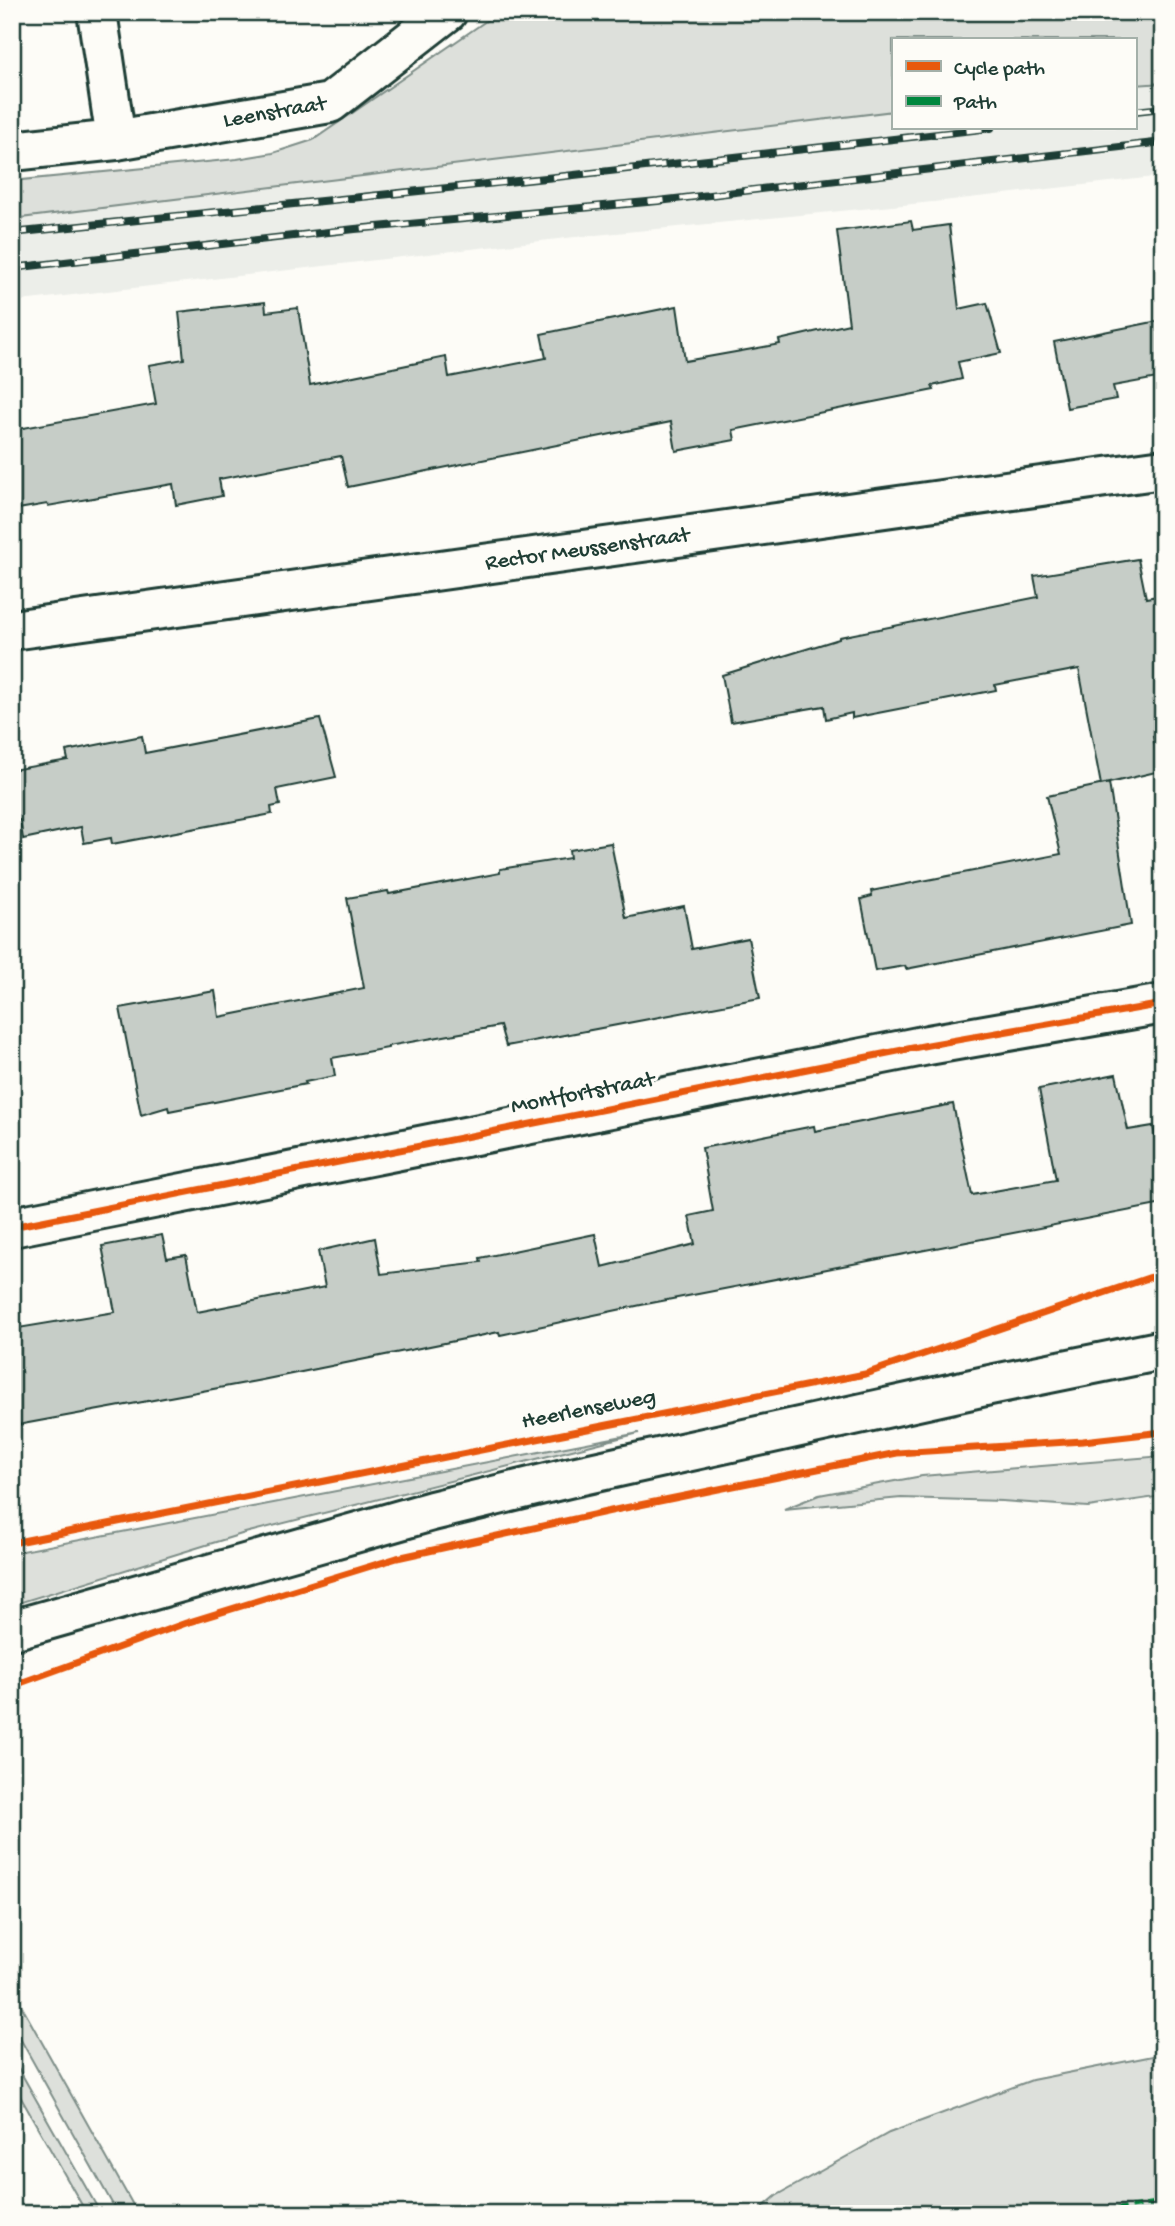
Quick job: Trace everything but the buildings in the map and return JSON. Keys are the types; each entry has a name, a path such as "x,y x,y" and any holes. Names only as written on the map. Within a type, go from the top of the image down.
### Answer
{"street":[{"path":"97,12 116,140"},
{"name":"Leenstraat","path":"12,151 116,140 330,103 447,12"},
{"name":"Rector Meussenstraat","path":"12,630 1163,469"},
{"name":"Montfortstraat","path":"12,1227 928,1045 1163,1004"},
{"path":"12,1630 432,1511 568,1478 990,1385 1163,1350"},
{"path":"12,1652 143,1594"}],"shaded area":[{"path":"499,12 1163,12 1163,83 1136,85 1136,38 892,38 892,111 12,219 12,181 237,159 273,153 313,140"},
{"path":"1163,77 1163,176 943,201 575,237 12,302 12,204 892,107 892,130 1136,130 1136,80"},
{"path":"639,1433 245,1533 12,1605 12,1553"},
{"path":"1163,1456 1163,1496 1088,1507 901,1498 784,1509 819,1495 922,1476"},
{"path":"12,1989 138,2214 118,2214 12,2024"},
{"path":"1163,2056 1163,2214 755,2214 776,2196 889,2133 1032,2080"},
{"path":"12,2057 101,2214 87,2214 12,2082"}],"railway":[{"path":"1136,111 1163,108"},
{"path":"12,233 565,176 973,130"},
{"path":"12,268 355,229 658,201 1163,142"}],"marked path":[{"path":"1086,2214 1163,2202"}],"cycle path":[{"path":"12,1227 928,1045 1163,1004"},
{"name":"Heerlenseweg","path":"12,1543 865,1374 1163,1273"},
{"path":"12,1686 186,1623 397,1558 620,1509 897,1453 1083,1441 1163,1432"}]}
